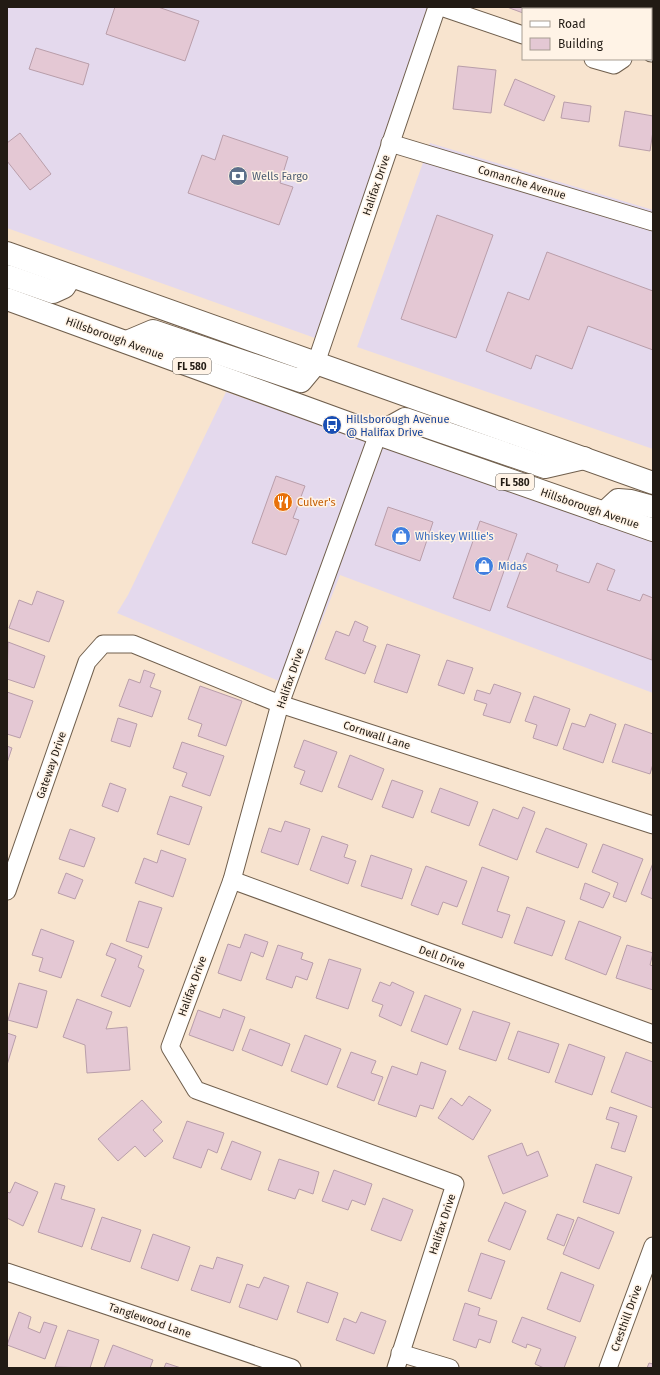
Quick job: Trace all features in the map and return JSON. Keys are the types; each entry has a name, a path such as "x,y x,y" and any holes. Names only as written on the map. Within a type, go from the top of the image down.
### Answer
{"main road":[{"path":"7,253 653,483"},
{"path":"7,276 53,292 64,287 71,276"},
{"name":"Hillsborough Avenue","path":"7,299 378,434 653,530"},
{"path":"127,342 153,331 301,381 316,363"},
{"path":"378,434 404,419 545,467 584,458"},
{"path":"604,513 618,500 631,501 653,507"}],"street":[{"name":"Halifax Drive","path":"316,363 437,7"},
{"path":"441,7 522,35"},
{"path":"596,60 614,65 622,60"},
{"name":"Comanche Avenue","path":"390,143 653,222"},
{"name":"Halifax Drive","path":"378,434 280,704 232,880 170,1047 196,1090 455,1184 398,1361"},
{"name":"Cornwall Lane","path":"103,644 133,644 280,704 653,825"},
{"name":"Gateway Drive","path":"7,891 87,662 103,644"},
{"name":"Dell Drive","path":"232,880 653,1034"},
{"name":"Cresthill Drive","path":"608,1368 653,1246"},
{"name":"Tanglewood Lane","path":"7,1272 292,1368"},
{"path":"398,1361 450,1368"}],"shaded area":[{"path":"7,7 428,7 315,338 7,228"},
{"path":"430,143 653,210 653,449 357,347"},
{"path":"226,392 366,441 279,681 117,613 128,595"},
{"path":"383,447 653,542 653,693 340,575 295,689"}],"building":[{"path":"115,7 158,7 199,21 185,61 106,34"},
{"path":"507,7 527,7 522,8 522,13"},
{"path":"583,7 612,7 612,8"},
{"path":"36,48 89,64 83,85 29,69"},
{"path":"458,66 496,70 491,113 453,109"},
{"path":"515,79 555,96 544,121 504,105"},
{"path":"564,102 591,106 589,122 561,118"},
{"path":"625,111 653,116 653,131 650,151 619,146"},
{"path":"20,133 51,174 30,190 7,161 7,143"},
{"name":"Wells Fargo","path":"223,135 288,157 280,183 293,187 279,225 188,193 202,155 215,160"},
{"path":"437,215 493,235 456,338 401,319"},
{"path":"547,252 653,291 653,350 588,326 572,369 536,355 531,369 486,351 508,292 529,300"},
{"name":"Culver's","path":"276,476 305,486 293,518 299,520 286,555 252,543"},
{"path":"388,507 433,522 420,561 375,545"},
{"path":"480,521 517,534 490,611 453,598"},
{"path":"527,553 558,565 556,571 589,583 597,563 615,570 607,590 640,601 643,594 653,598 652,660 507,607"},
{"path":"37,591 64,601 49,642 9,628 19,600 32,605"},
{"path":"355,621 368,627 363,641 376,646 365,674 325,659 336,631 349,636"},
{"path":"8,642 45,656 34,688 7,679"},
{"path":"387,644 420,655 407,693 374,682"},
{"path":"447,660 473,668 464,694 438,685"},
{"path":"144,670 155,674 150,687 161,691 152,717 119,706 129,679 140,683"},
{"path":"494,684 521,693 510,723 483,715 487,704 474,700 477,690 490,694"},
{"path":"200,686 242,701 226,746 198,736 202,724 188,719"},
{"path":"7,692 33,701 20,738 7,734"},
{"path":"534,696 570,709 557,746 533,738 537,725 525,721"},
{"path":"590,714 616,724 603,763 563,749 572,723 585,727"},
{"path":"118,718 137,724 130,747 111,741"},
{"path":"625,724 653,734 653,764 650,774 612,762"},
{"path":"304,740 337,752 322,792 300,784 305,771 294,767"},
{"path":"182,742 224,756 210,796 182,786 187,773 173,768"},
{"path":"7,746 12,748 7,763"},
{"path":"350,755 384,769 372,800 338,787"},
{"path":"392,780 423,791 413,818 382,807"},
{"path":"110,783 126,789 118,812 102,806"},
{"path":"440,788 478,802 469,826 431,812"},
{"path":"170,796 202,807 189,845 157,834"},
{"path":"523,807 535,812 517,860 479,845 493,809 518,819"},
{"path":"285,821 310,829 298,865 261,852 269,828 281,832"},
{"path":"546,828 587,844 578,868 536,852"},
{"path":"70,829 95,838 84,867 59,859"},
{"path":"322,836 348,845 344,857 356,861 348,884 310,870"},
{"path":"603,844 643,859 626,902 613,897 618,883 592,872"},
{"path":"161,850 186,859 173,897 135,883 144,858 157,863"},
{"path":"371,855 412,869 402,899 361,886"},
{"path":"653,863 653,899 641,894"},
{"path":"426,866 467,881 457,907 443,902 438,915 411,905"},
{"path":"482,867 509,877 497,911 510,915 502,938 462,924"},
{"path":"66,873 83,880 75,899 58,893"},
{"path":"585,883 610,893 603,908 580,899"},
{"path":"139,901 162,908 148,948 126,941"},
{"path":"527,907 565,921 552,956 514,943"},
{"path":"579,921 621,937 606,975 565,959"},
{"path":"41,929 74,941 61,978 39,971 43,958 32,955"},
{"path":"245,934 268,942 263,957 251,952 241,981 218,973 228,944 240,948"},
{"path":"111,943 142,956 138,967 144,970 130,1007 101,996 116,959 106,955"},
{"path":"278,945 303,953 301,959 313,963 307,980 296,976 292,988 266,979"},
{"path":"627,945 653,953 650,965 653,966 653,990 616,978"},
{"path":"329,959 361,969 348,1009 316,998"},
{"path":"380,982 390,986 392,982 414,992 401,1026 379,1016 383,1005 372,1001"},
{"path":"19,983 47,991 37,1028 8,1020"},
{"path":"425,995 461,1009 447,1045 411,1031"},
{"path":"77,999 112,1012 106,1029 127,1027 130,1070 87,1073 85,1045 63,1037"},
{"path":"223,1009 245,1017 233,1051 189,1035 198,1010 220,1018"},
{"path":"473,1011 510,1023 496,1061 459,1049"},
{"path":"250,1029 290,1044 282,1066 242,1050"},
{"path":"518,1031 559,1044 549,1073 508,1059"},
{"path":"7,1033 16,1036 7,1065"},
{"path":"305,1035 341,1049 327,1085 291,1071"},
{"path":"569,1044 605,1057 592,1095 555,1082"},
{"path":"351,1052 376,1061 371,1073 383,1077 374,1101 337,1087"},
{"path":"626,1052 653,1062 653,1108 611,1092"},
{"path":"421,1062 446,1071 433,1109 420,1105 416,1117 378,1104 392,1066 417,1075"},
{"path":"469,1096 491,1110 473,1140 438,1118 451,1098 462,1106"},
{"path":"142,1100 162,1122 153,1130 163,1141 145,1157 135,1146 118,1161 98,1139"},
{"path":"610,1107 637,1116 625,1152 611,1148 619,1123 606,1119"},
{"path":"187,1121 224,1133 217,1153 208,1149 201,1168 173,1158"},
{"path":"232,1141 261,1152 251,1180 221,1169"},
{"path":"522,1143 527,1156 538,1151 548,1176 503,1194 488,1156"},
{"path":"279,1159 319,1172 313,1194 299,1189 295,1199 268,1190"},
{"path":"596,1164 632,1177 619,1214 583,1202"},
{"path":"334,1170 372,1184 365,1205 352,1200 348,1210 322,1201"},
{"path":"15,1182 38,1192 23,1226 7,1218 7,1192 10,1193"},
{"path":"55,1183 65,1186 61,1199 95,1209 82,1247 38,1232"},
{"path":"383,1198 413,1210 401,1241 371,1230"},
{"path":"505,1202 526,1211 510,1250 488,1241"},
{"path":"557,1214 574,1220 564,1246 547,1239"},
{"path":"102,1217 141,1230 130,1262 91,1249"},
{"path":"578,1217 614,1232 599,1269 563,1254"},
{"path":"153,1234 190,1247 178,1281 141,1268"},
{"path":"481,1253 505,1261 491,1299 468,1291"},
{"path":"217,1257 243,1265 230,1303 191,1290 200,1265 213,1269"},
{"path":"561,1272 594,1285 580,1322 547,1309"},
{"path":"264,1277 289,1286 277,1320 239,1307 247,1284 259,1288"},
{"path":"307,1282 338,1293 328,1323 297,1312"},
{"path":"465,1303 480,1308 478,1315 497,1321 490,1343 479,1339 476,1348 453,1340"},
{"path":"19,1312 31,1317 28,1328 40,1333 44,1322 57,1326 45,1359 7,1345"},
{"path":"361,1312 386,1321 374,1354 336,1340 344,1318 356,1323"},
{"path":"522,1317 576,1337 564,1368 544,1368 535,1364 541,1349 527,1344 526,1348 512,1342"},
{"path":"68,1330 99,1340 90,1368 55,1367"},
{"path":"113,1345 153,1360 150,1368 104,1368"},
{"path":"166,1363 181,1368 164,1368"},
{"path":"649,1363 653,1364 653,1368 647,1368"}],"place":[{"name":"Wells Fargo","path":"238,176"},
{"name":"Hillsborough Avenue @ Halifax Drive","path":"332,425"},
{"name":"Culver's","path":"283,502"},
{"name":"Whiskey Willie's","path":"401,536"},
{"name":"Midas","path":"484,566"}]}
